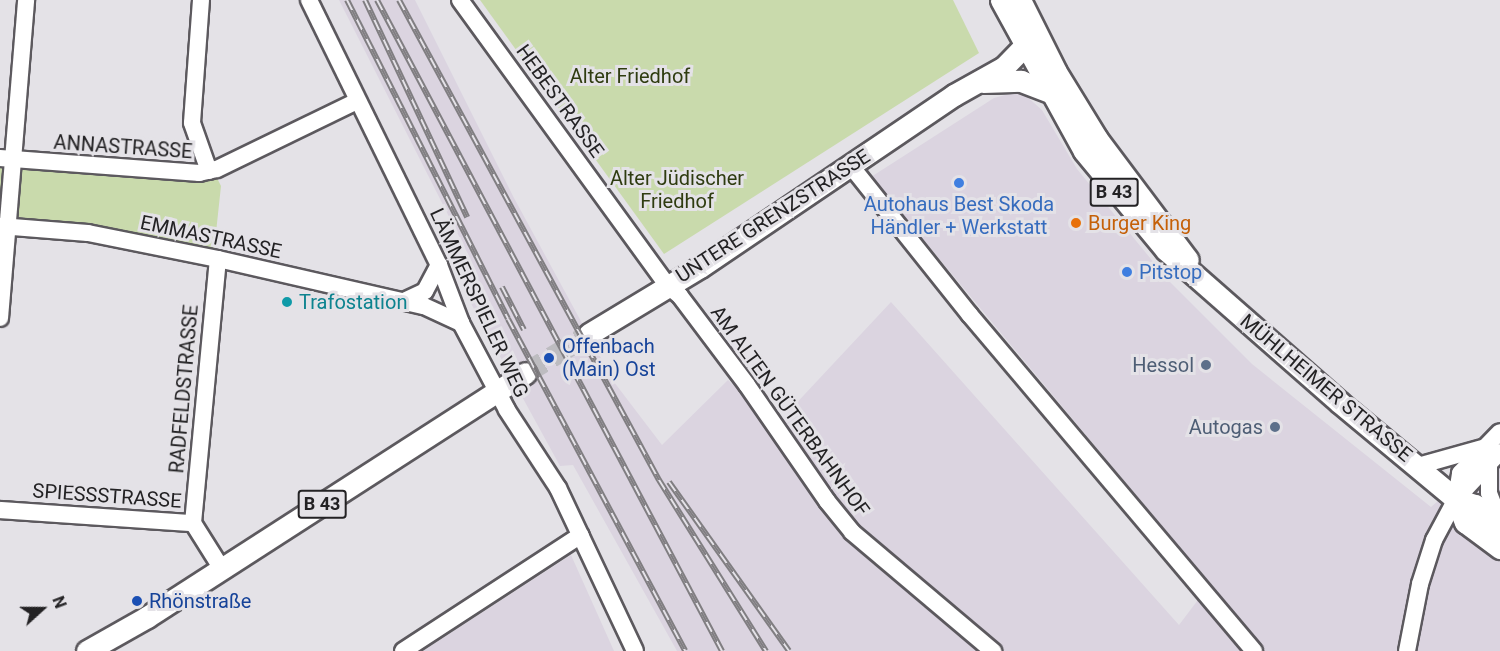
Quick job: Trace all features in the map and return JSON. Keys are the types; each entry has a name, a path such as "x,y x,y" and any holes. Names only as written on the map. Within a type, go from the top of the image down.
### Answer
{"main road":[{"name":"MÜHLHEIMER STRASSE","path":"1000,0 1032,42 1097,139 1171,233 1198,276"},
{"name":"MÜHLHEIMER STRASSE","path":"1020,0 1049,92 1113,190 1166,250 1198,276 1255,331 1456,499 1475,506 1500,526"},
{"name":"UNTERE GRENZSTRASSE","path":"589,334 851,166 954,95 1005,50 1032,42"},
{"name":"UNTERE GRENZSTRASSE","path":"954,95 979,83 1016,58 1032,42"},
{"path":"979,83 1016,80 1049,92"},
{"name":"B 43","path":"87,651 147,617 525,373"},
{"name":"MÜHLHEIMER STRASSE","path":"1456,499 1465,522 1500,548"},
{"name":"B 43","path":"101,651 147,617"}],"street":[{"path":"0,318 7,159 26,0"},
{"path":"201,0 192,123 209,171"},
{"name":"LÄMMERSPIELER WEG","path":"309,0 440,265 461,323 497,391 558,488 635,651"},
{"name":"HEBESTRASSE","path":"460,0 667,285"},
{"name":"ANNASTRASSE","path":"7,159 189,174 209,171 357,101"},
{"path":"851,166 963,306 1254,651"},
{"name":"EMMASTRASSE","path":"4,226 88,233 218,259 435,309 461,323"},
{"name":"RADFELDSTRASSE","path":"193,523 218,259"},
{"path":"404,301 425,291 440,265"},
{"name":"AM ALTEN GÜTERBAHNHOF","path":"667,285 680,296 852,532 993,651"},
{"path":"1456,499 1460,473 1500,432"},
{"path":"1418,466 1483,447"},
{"path":"1407,651 1429,553 1456,499 1495,459"},
{"path":"1495,459 1489,493 1500,521"},
{"name":"SPIESSSTRASSE","path":"0,510 193,523 222,569"},
{"path":"403,651 581,535"}],"shaded area":[{"path":"339,0 415,0 514,198 614,382 662,445 728,380 775,426 891,302 1179,625 1210,584 871,177 994,98 1017,92 1025,95 1042,110 1077,169 1169,281 1252,364 1431,507 1500,448 1500,651 677,651 573,465 560,466 462,287 469,256"},
{"path":"571,555 614,651 423,651"}],"green space":[{"path":"480,0 953,0 979,53 664,254"},
{"path":"0,168 187,182 217,178 221,186 214,251 108,228 0,215"}],"tunnel":[{"path":"525,373 589,334"}],"railway":[{"path":"347,0 508,319 685,651"},
{"path":"365,0 467,217"},
{"path":"377,0 722,651"},
{"path":"399,0 659,480 766,651"},
{"path":"502,287 524,330"},
{"path":"669,482 789,651"}],"place":[{"name":"Autohaus Best Skoda Händler + Werkstatt","path":"959,183"},
{"name":"Burger King","path":"1076,223"},
{"name":"Pitstop","path":"1127,272"},
{"name":"Trafostation","path":"287,302"},
{"name":"Offenbach (Main) Ost","path":"549,358"},
{"name":"Hessol","path":"1206,365"},
{"name":"Autogas","path":"1275,427"},
{"name":"Rhönstraße","path":"137,601"}],"park label":[{"name":"Alter Friedhof","path":"630,76"},
{"name":"Alter Jüdischer Friedhof","path":"677,190"}]}
